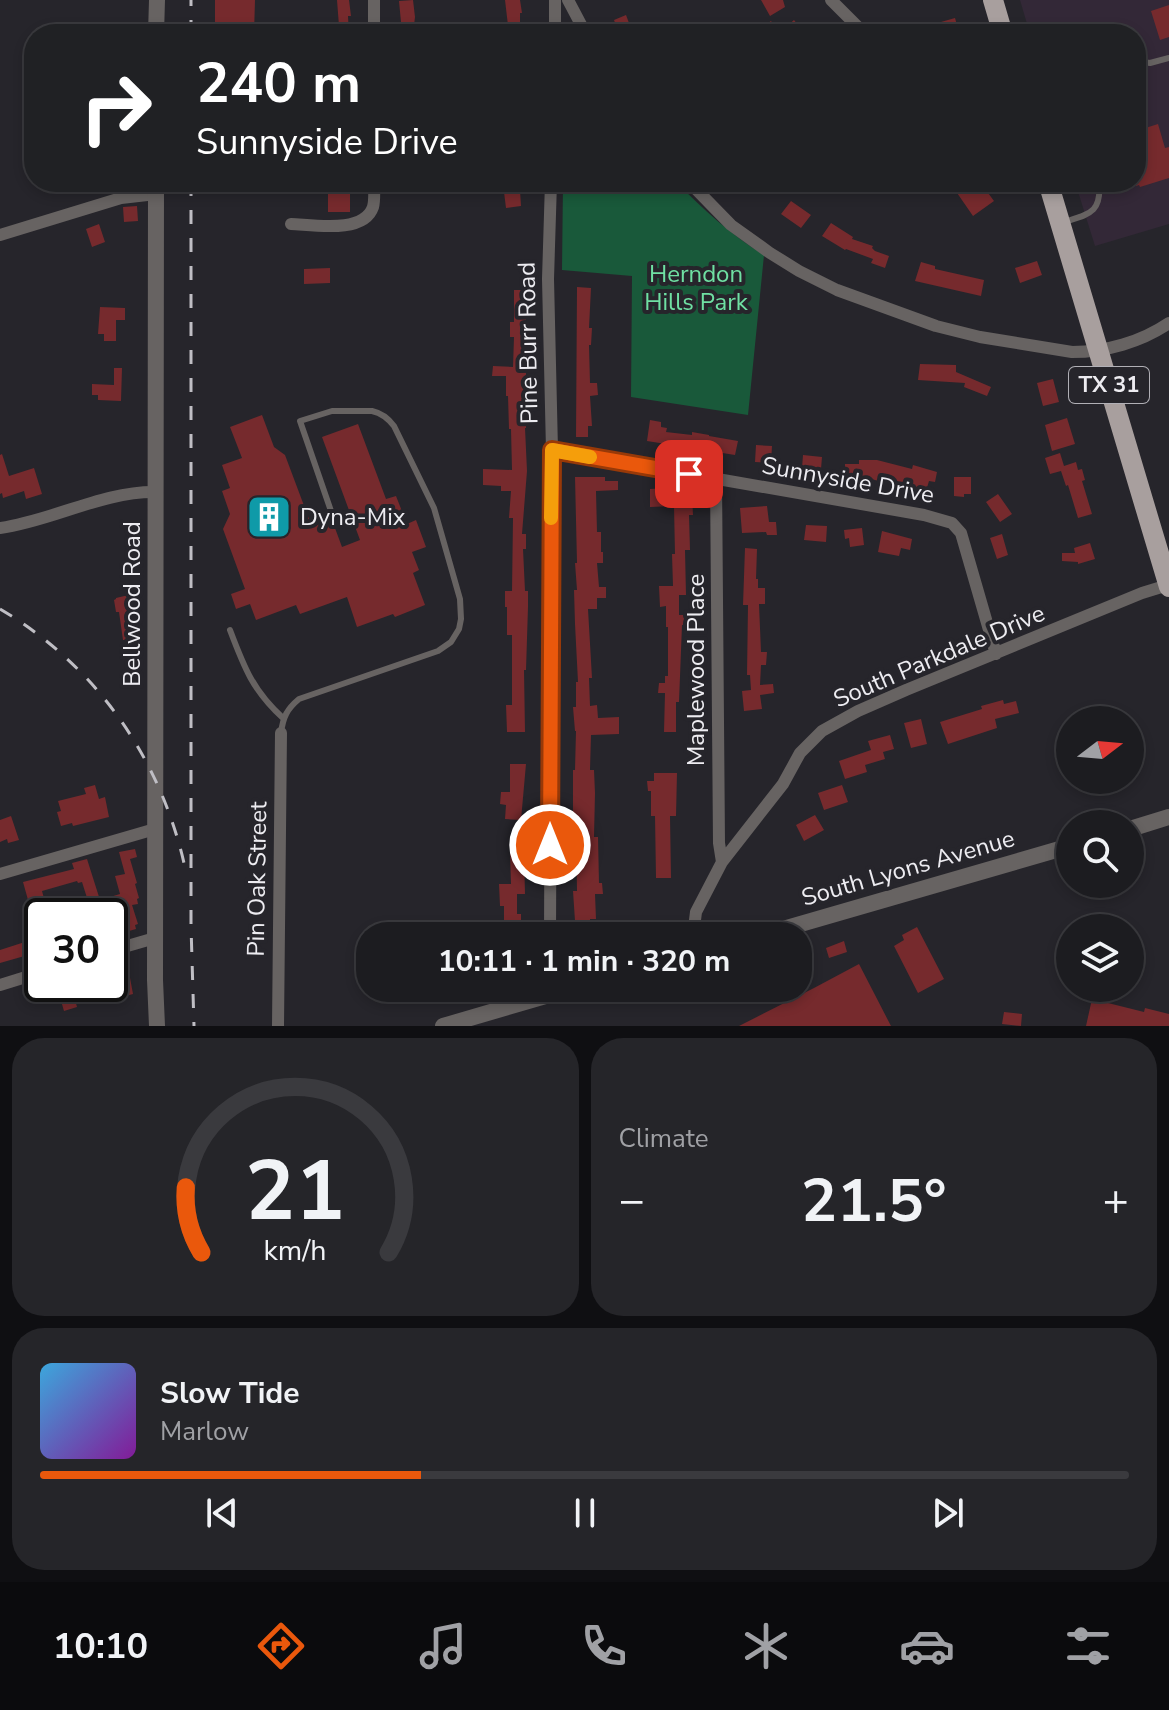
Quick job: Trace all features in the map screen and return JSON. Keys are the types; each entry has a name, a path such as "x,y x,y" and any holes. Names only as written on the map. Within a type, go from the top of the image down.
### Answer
{"main road":[{"path":"993,0 1000,24"},
{"name":"TX 31","path":"1051,192 1168,581"}],"street":[{"path":"156,24 157,0"},
{"path":"374,0 374,24"},
{"path":"555,0 555,24"},
{"path":"568,0 581,24"},
{"path":"831,0 855,24"},
{"path":"0,235 142,192"},
{"name":"Bellwood Road","path":"156,192 157,1026"},
{"path":"291,224 353,225 366,219 373,206 374,192"},
{"name":"Pine Burr Road","path":"550,922 552,450 548,279 551,192"},
{"path":"699,192 731,225 799,271 837,290 936,326 1072,352 1099,350 1145,337 1169,323"},
{"name":"Sunnyside Drive","path":"552,450 924,515 952,523 961,533 996,654"},
{"name":"Maplewood Place","path":"716,479 719,843 722,862"},
{"path":"0,528 135,491 156,492"},
{"name":"South Parkdale Drive","path":"695,922 696,912 722,862 783,784 800,753 822,731 858,711 1168,581"},
{"name":"Pin Oak Street","path":"278,1026 281,733"},
{"path":"1144,825 1169,817"},
{"path":"0,874 155,829"},
{"name":"South Lyons Avenue","path":"807,922 1056,850"},
{"path":"128,946 155,938"},
{"path":"0,985 24,978"},
{"path":"443,1026 516,1002"}],"lane":[{"path":"1146,62 1169,58"},
{"path":"1060,223 1093,211 1099,192"},
{"path":"281,733 283,718 289,707 299,699 438,651 451,642 461,619 460,599 434,508 394,426 378,413 332,411 300,421 331,511"},
{"path":"230,630 252,684 283,718"}],"shaded area":[{"path":"1020,0 1169,0 1169,224 1095,246 1078,192 1146,192 1146,24 1027,24"}],"green space":[{"name":"Herndon Hills Park","path":"563,192 687,192 740,239 764,255 748,415 631,397 632,276 562,270"}],"building":[{"path":"215,0 255,0 254,24 215,24"},
{"path":"337,0 349,0 348,24 339,24"},
{"path":"413,0 414,24 401,24 399,1"},
{"path":"505,0 520,0 520,24 508,24"},
{"path":"761,0 783,0 785,7 770,16"},
{"path":"1169,5 1169,37 1160,40 1151,11"},
{"path":"626,15 629,24 615,24 614,20"},
{"path":"955,18 957,24 942,24"},
{"path":"1158,124 1165,148 1169,147 1169,178 1146,185 1146,128"},
{"path":"328,192 350,192 350,212 328,212"},
{"path":"504,192 520,192 521,206 506,208"},
{"path":"956,192 987,192 994,201 973,216"},
{"path":"791,201 811,215 801,228 781,214"},
{"path":"137,206 138,221 124,222 123,207"},
{"path":"831,223 852,239 873,246 875,251 889,256 885,268 871,263 873,259 845,250 822,236"},
{"path":"99,224 105,242 92,247 86,229"},
{"path":"1037,261 1042,275 1020,283 1015,268"},
{"path":"921,262 935,266 935,269 984,280 981,296 915,281"},
{"path":"330,268 330,283 304,284 304,269"},
{"path":"577,287 591,288 590,383 597,383 598,395 590,396 592,426 588,426 588,437 576,437"},
{"path":"514,290 526,290 527,471 522,534 526,534 526,549 523,549 525,591 528,591 525,732 507,732 506,705 512,705 512,635 507,635 505,607 505,591 512,591 511,491 501,491 501,486 483,485 483,469 512,470 506,376 492,376 493,366 513,367 514,337 510,337 510,322 514,322"},
{"path":"100,307 125,308 125,320 116,320 116,341 104,341 104,334 98,334"},
{"path":"920,364 956,365 956,372 991,387 987,396 964,387 965,383 918,380"},
{"path":"114,368 122,368 121,401 98,400 98,395 92,395 92,384 114,385"},
{"path":"1053,379 1059,402 1043,406 1037,383"},
{"name":"Dyna-Mix","path":"262,415 274,447 285,455 312,527 332,520 342,547 360,540 322,437 358,424 386,499 396,496 407,524 416,520 426,547 412,552 419,570 413,573 425,605 357,627 347,597 300,614 296,605 256,620 250,604 236,609 231,594 245,589 223,529 230,514 222,491 230,488 222,465 242,458 230,427"},
{"path":"1067,418 1075,444 1052,451 1045,425"},
{"path":"650,420 661,422 661,427 667,428 666,432 692,435 692,432 738,441 735,455 647,441"},
{"path":"756,445 772,446 771,463 755,462"},
{"path":"1060,453 1064,466 1076,462 1078,470 1082,469 1085,480 1082,481 1092,514 1078,518 1061,471 1050,474 1045,458"},
{"path":"2,454 9,476 34,468 42,494 26,499 24,491 3,498 0,494"},
{"path":"803,455 822,457 821,469 802,468"},
{"path":"859,460 877,460 912,469 913,465 937,472 935,482 929,481 926,491 892,482 845,478 845,464 859,464"},
{"path":"575,477 605,477 605,481 618,481 618,490 596,491 597,532 601,532 603,552 603,563 597,563 599,587 606,587 606,598 597,598 597,609 588,609 592,678 589,678 590,706 597,705 598,718 619,717 619,734 591,735 594,837 598,837 599,883 602,883 603,894 595,894 596,919 590,919 590,922 575,922 576,835 570,836 576,731 573,707 576,707 578,682 574,590 577,590"},
{"path":"954,477 971,477 971,494 954,496"},
{"path":"667,488 667,492 677,491 677,496 692,495 693,515 689,515 690,550 685,550 686,595 679,595 679,615 688,615 687,625 682,625 676,732 664,732 665,693 658,693 659,683 665,683 665,676 668,676 666,606 660,607 659,586 673,586 674,506 650,507 650,489"},
{"path":"998,494 1012,514 1000,522 986,502"},
{"path":"767,506 769,522 776,522 777,535 742,533 740,508"},
{"path":"806,525 827,526 826,542 804,540"},
{"path":"862,528 864,545 850,547 844,530"},
{"path":"882,531 912,539 910,550 901,548 899,556 878,552"},
{"path":"1002,534 1008,555 997,559 990,538"},
{"path":"1090,543 1095,559 1078,564 1062,561 1062,553 1075,553 1074,548"},
{"path":"745,548 757,549 756,579 758,588 765,588 765,604 759,604 761,652 767,652 766,665 761,665 760,685 773,684 774,693 760,695 762,709 744,711 742,691 751,690 750,675 747,675 748,605 743,605"},
{"path":"137,593 140,608 135,609 139,645 129,646 129,640 123,640 114,600"},
{"path":"1003,700 1004,704 1016,701 1019,713 995,719 997,728 948,744 940,722"},
{"path":"921,719 927,744 911,748 904,723"},
{"path":"890,735 894,749 883,752 885,759 865,765 867,772 845,779 839,761 871,750 868,741"},
{"path":"510,764 526,764 521,820 505,819 506,805 500,804 501,792 510,792"},
{"path":"654,773 677,773 676,816 670,816 671,878 656,878 655,816 651,816 651,791 648,791 647,781 654,781"},
{"path":"95,785 99,799 105,797 109,817 61,826 58,801 86,794 84,788"},
{"path":"842,785 848,802 824,810 818,793"},
{"path":"815,815 824,830 804,841 796,825"},
{"path":"11,816 19,840 0,842 0,820"},
{"path":"135,849 137,857 130,859 139,898 138,904 132,905 138,924 135,925 136,929 128,931 128,898 107,898 120,894 115,876 125,874 119,852"},
{"path":"510,852 524,852 525,894 517,894 517,914 521,914 521,922 504,922 499,884 511,884"},
{"path":"87,859 99,898 87,898 82,882 77,881 42,891 44,898 27,898 23,882 74,869 72,863"},
{"path":"917,927 944,979 918,993 894,946 904,940 902,935"},
{"path":"844,941 847,952 829,958 826,948"},
{"path":"24,942 24,956 0,963 0,950"},
{"path":"859,964 891,1026 739,1026 786,1002 812,1002 814,988"},
{"path":"128,967 133,994 128,995"},
{"path":"61,1002 76,1002 77,1007 64,1011"},
{"path":"1091,1002 1169,1014 1169,1026 1086,1026"},
{"path":"1004,1012 1022,1014 1021,1026 1002,1024"}],"railway":[{"path":"191,0 191,24"},
{"path":"191,192 191,926 194,1026"},
{"path":"0,609 65,657 118,717 140,750 158,786 184,863"}],"slow traffic":[{"path":"551,518 552,450 590,457"}],"place":[{"name":"Dyna-Mix","path":"269,517"}],"route":[{"path":"550,845 552,450 689,474"}]}
